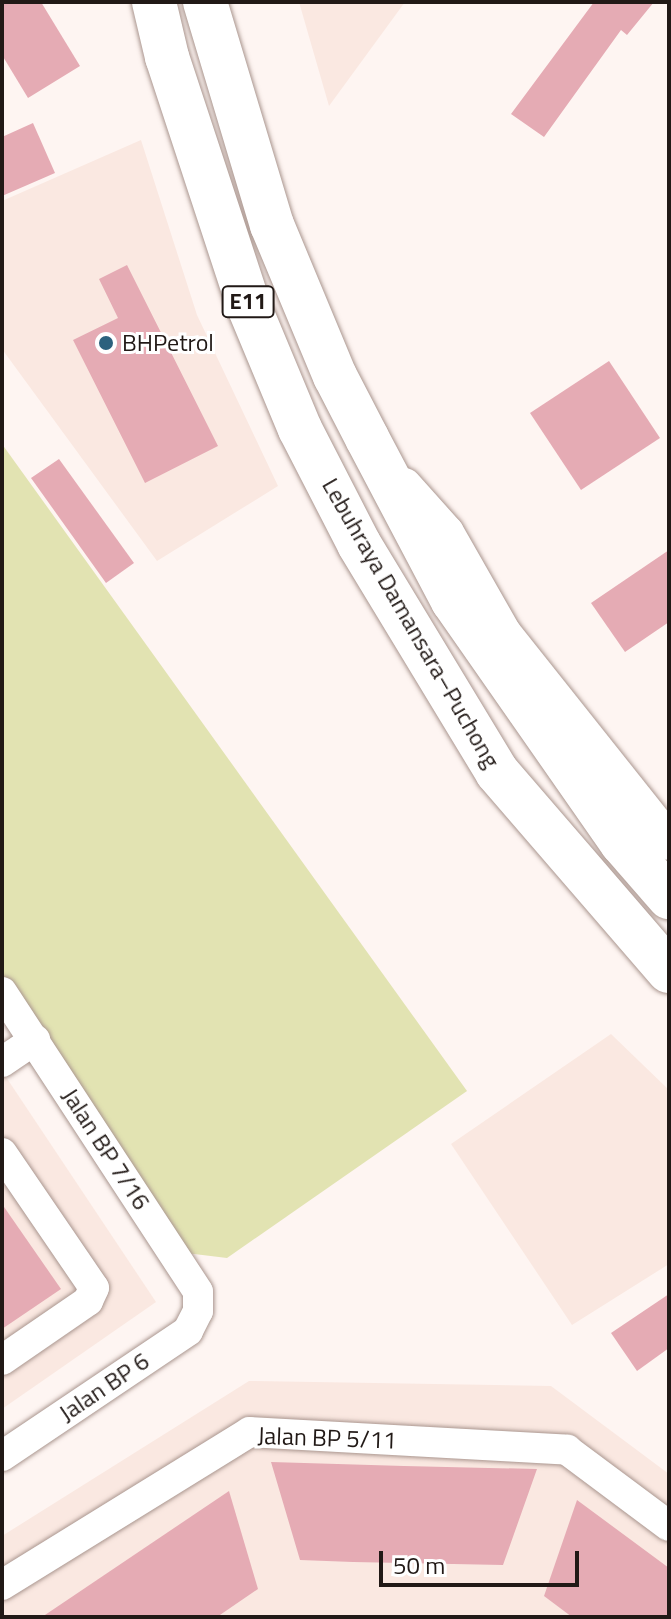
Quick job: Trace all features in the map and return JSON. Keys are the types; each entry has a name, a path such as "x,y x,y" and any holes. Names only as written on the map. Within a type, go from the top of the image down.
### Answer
{"highway":[{"name":"Lebuhraya Damansara–Puchong","path":"154,2 167,57 250,309 300,429 359,544 497,772 669,971"},
{"name":"Lebuhraya Damansara–Puchong","path":"205,2 272,225 335,376 453,601 622,843 669,897"}],"street":[{"path":"377,455 446,533 503,633 669,842"},
{"name":"Jalan BP 7/16","path":"2,992 198,1292 198,1311"},
{"path":"2,1062 35,1040"},
{"path":"2,1153 94,1288 88,1301 2,1360"},
{"name":"Jalan BP 6","path":"2,1456 188,1331 198,1311"},
{"name":"Jalan BP 5/11","path":"2,1585 250,1432 567,1450 669,1526"}],"shaded area":[{"path":"299,2 405,2 329,106"},
{"path":"141,140 197,315 278,486 157,561 2,349 2,201"},
{"path":"611,1034 669,1090 669,1264 572,1325 451,1144"},
{"path":"2,1071 156,1302 2,1409"},
{"path":"249,1381 551,1386 669,1474 669,1617 2,1617 2,1536"}],"green space":[{"path":"2,444 467,1091 227,1258 186,1253 2,978"}],"building":[{"path":"2,2 41,2 80,66 28,98 2,55"},
{"path":"594,2 654,2 627,35 621,30 544,137 511,114"},
{"path":"33,123 55,173 2,196 2,137"},
{"path":"127,265 218,446 145,483 73,340 118,318 99,279"},
{"path":"609,361 660,438 581,490 530,413"},
{"path":"59,459 134,563 106,583 31,478"},
{"path":"669,550 669,622 625,652 591,603"},
{"path":"2,1204 61,1289 2,1329"},
{"path":"669,1294 669,1348 637,1371 611,1333"},
{"path":"271,1462 537,1469 503,1565 353,1562 300,1560"},
{"path":"229,1491 258,1589 217,1617 42,1617"},
{"path":"577,1500 669,1568 669,1617 572,1617 544,1596"}],"place":[{"name":"BHPetrol","path":"106,343"}]}
